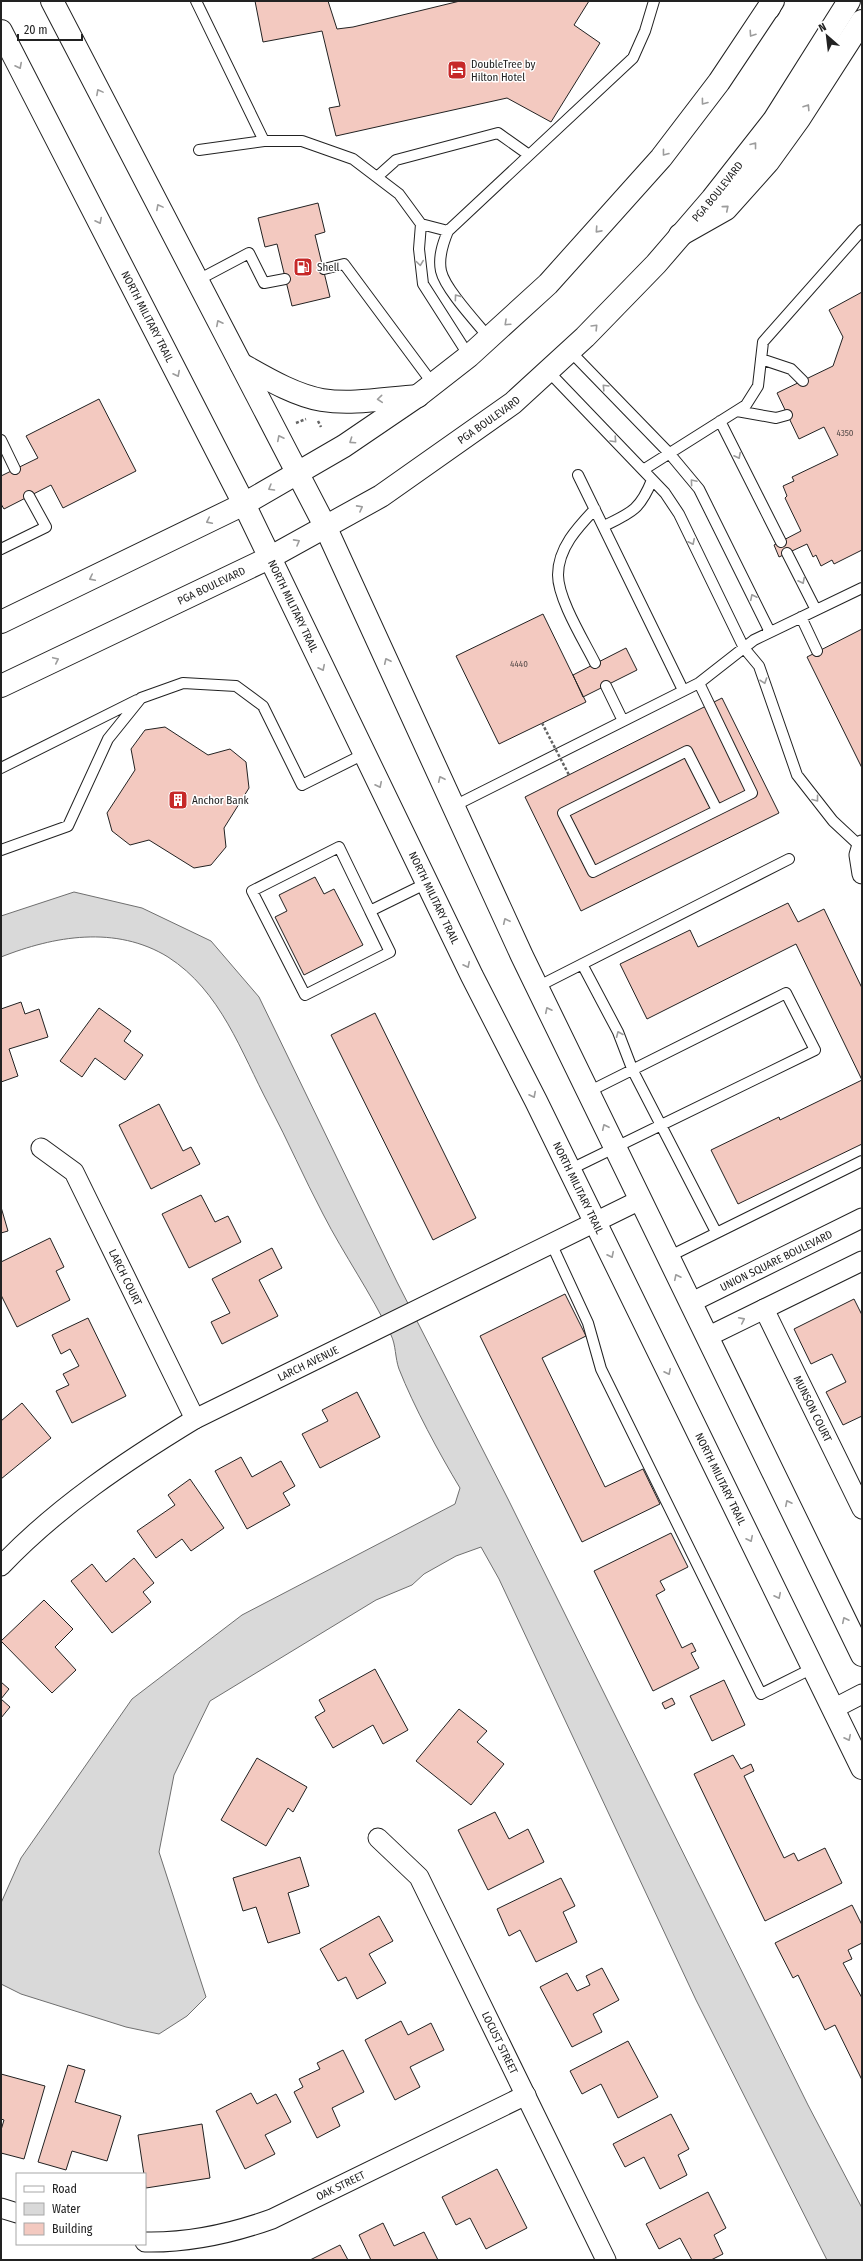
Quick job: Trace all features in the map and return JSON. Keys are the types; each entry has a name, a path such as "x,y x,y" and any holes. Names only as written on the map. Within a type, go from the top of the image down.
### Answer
{"main road":[{"path":"52,1 325,526 537,986 862,1655"},
{"name":"PGA BOULEVARD","path":"1,686 269,558 381,496 513,402 570,351 656,264 712,199 774,120 849,1"},
{"path":"1,622 244,504 344,446 426,390 469,356 490,339 548,284 661,158 719,82 771,3"},
{"path":"680,235 726,209 768,162 799,119 862,21"},
{"name":"NORTH MILITARY TRAIL","path":"1,31 244,504 427,883 570,1170 862,1768"},
{"path":"241,364 296,392 322,400 350,402 426,390"}],"street":[{"path":"862,846 859,855 862,874"},
{"name":"LARCH COURT","path":"41,1148 74,1172 195,1419"},
{"name":"LARCH AVENUE","path":"3,1559 78,1497 133,1457 195,1419 640,1200"},
{"name":"UNION SQUARE BOULEVARD","path":"690,1303 862,1218"},
{"path":"707,1337 862,1261"},
{"name":"MUNSON COURT","path":"764,1309 862,1509"},
{"path":"833,1709 862,1694"},
{"name":"LOCUST STREET","path":"378,1838 419,1877 606,2260"},
{"name":"OAK STREET","path":"146,2242 198,2239 236,2232 272,2219 526,2095"},
{"path":"1,2208 16,2213"}],"lane":[{"path":"196,1 264,141"},
{"path":"490,339 455,295 441,271 441,249 448,231 633,58 645,31 654,1"},
{"path":"377,177 396,160 498,133 529,155"},
{"path":"199,150 264,141 302,141 353,159 399,194 421,224 448,231"},
{"path":"421,224 419,249 423,284 469,356"},
{"path":"643,470 746,405 758,386 763,342 862,230"},
{"path":"198,280 249,253 264,283 285,279"},
{"path":"324,270 344,264 426,390"},
{"path":"570,351 668,453 699,489 770,632"},
{"path":"761,359 791,369 802,381"},
{"path":"548,371 665,493 679,514 744,648 759,666 797,774 833,821 862,846"},
{"path":"737,411 776,418 787,415"},
{"path":"720,421 781,542"},
{"path":"1,440 15,469"},
{"path":"578,474 683,690"},
{"path":"604,526 629,514 644,500 652,480"},
{"path":"1,549 46,527 29,496"},
{"path":"595,509 572,537 564,550 558,575 565,603 595,663"},
{"path":"787,553 816,610"},
{"path":"454,806 699,683 754,640 862,588"},
{"path":"801,617 817,651"},
{"path":"1,768 141,698 183,683 236,686 263,706 302,785 364,754"},
{"path":"699,683 752,792 717,810 593,872 563,813 687,751 717,810"},
{"path":"606,686 623,721"},
{"path":"1,850 68,826 108,739 141,698"},
{"path":"339,847 370,911 390,952 306,995 252,891 339,847"},
{"path":"537,986 789,859"},
{"path":"370,911 427,883"},
{"path":"582,964 618,1032 633,1070 716,1232"},
{"path":"570,1170 815,1050 786,993 588,1092"},
{"path":"668,1257 862,1160"},
{"path":"551,1243 588,1323 601,1369 761,1694 813,1668"}],"path":[{"path":"542,723 568,775"}],"water":[{"path":"74,892 142,908 211,941 259,997 397,1282 508,1499 808,2105 862,2208 862,2260 827,2260 696,2000 499,1579 481,1547 456,1556 424,1574 412,1585 376,1600 210,1701 174,1775 159,1852 206,1997 187,2016 159,2034 126,2027 21,1994 1,1984 1,1903 21,1858 132,1699 242,1615 455,1504 460,1488 435,1445 412,1399 399,1369 393,1339 383,1319 323,1214 239,1044 216,1005 202,987 186,971 168,957 148,947 106,937 63,939 1,957 1,916"}],"building":[{"name":"DoubleTree by Hilton Hotel","path":"255,1 328,1 337,29 353,27 460,1 589,1 574,25 600,43 551,122 507,98 336,136 329,108 340,106 322,31 263,42"},
{"path":"318,203 325,232 315,235 330,297 292,306 277,244 265,247 258,218"},
{"path":"862,292 862,550 834,564 832,560 821,566 816,555 813,557 807,544 779,557 774,545 801,531 785,498 787,496 783,486 794,481 792,477 838,455 824,427 799,439 777,393 833,366 843,337 829,310"},
{"path":"99,399 136,471 63,508 51,485 4,509 1,504 1,476 38,458 26,436"},
{"path":"543,614 586,702 499,744 456,656"},
{"path":"862,629 862,768 807,657"},
{"path":"626,648 637,670 583,697 573,675"},
{"path":"722,698 779,813 581,911 525,797"},
{"name":"Anchor Bank","path":"165,727 208,755 230,749 246,762 249,788 224,828 226,847 211,865 194,868 149,840 130,845 112,831 107,813 135,770 131,749 145,730"},
{"path":"315,877 324,894 334,889 363,945 304,975 275,917 287,911 279,895"},
{"path":"788,903 798,922 824,909 862,988 862,1080 796,944 647,1019 620,964 690,930 698,947"},
{"path":"21,1002 25,1014 39,1009 48,1037 9,1049 18,1076 1,1082 1,1009"},
{"path":"99,1008 131,1031 124,1041 143,1055 125,1080 95,1058 82,1077 60,1061"},
{"path":"375,1013 476,1218 433,1240 331,1035"},
{"path":"862,1080 862,1144 738,1204 711,1150 779,1117 780,1120"},
{"path":"159,1104 183,1151 191,1147 200,1164 151,1189 119,1125"},
{"path":"201,1195 215,1222 228,1216 241,1242 189,1268 162,1214"},
{"path":"1,1207 8,1231 1,1233"},
{"path":"50,1238 64,1267 56,1271 70,1300 17,1327 1,1295 1,1262"},
{"path":"272,1248 282,1268 259,1280 278,1316 222,1344 211,1322 230,1313 212,1279"},
{"path":"565,1294 586,1336 542,1358 605,1487 643,1469 660,1504 582,1542 480,1336"},
{"path":"854,1299 862,1315 862,1416 843,1425 826,1392 846,1382 832,1354 811,1364 794,1329"},
{"path":"88,1318 126,1396 72,1423 56,1391 69,1385 63,1374 79,1366 70,1349 61,1354 52,1335"},
{"path":"357,1392 380,1437 320,1468 302,1434 328,1421 322,1410"},
{"path":"22,1403 51,1438 1,1479 1,1421"},
{"path":"241,1457 252,1477 281,1461 295,1486 283,1493 290,1505 247,1529 215,1471"},
{"path":"190,1479 224,1528 191,1551 182,1539 156,1558 137,1531 175,1505 168,1495"},
{"path":"671,1533 688,1567 660,1581 665,1590 656,1595 682,1648 692,1643 696,1651 691,1653 699,1668 653,1691 594,1571"},
{"path":"134,1558 154,1583 143,1592 151,1602 112,1633 71,1581 92,1564 106,1582"},
{"path":"44,1600 73,1629 55,1647 76,1670 52,1693 1,1641"},
{"path":"375,1669 408,1730 383,1744 373,1725 333,1748 315,1717 325,1711 319,1700"},
{"path":"724,1680 745,1725 712,1741 690,1696"},
{"path":"1,1682 9,1689 1,1699"},
{"path":"672,1698 675,1704 665,1709 662,1703"},
{"path":"1,1699 10,1707 1,1718"},
{"path":"459,1709 487,1731 477,1742 504,1764 471,1805 416,1761"},
{"path":"733,1755 741,1769 751,1764 754,1771 744,1776 784,1858 794,1853 798,1861 825,1848 842,1883 765,1921 694,1774"},
{"path":"257,1758 307,1787 293,1812 288,1808 266,1846 221,1820"},
{"path":"495,1812 509,1839 528,1829 544,1862 488,1890 458,1830"},
{"path":"300,1857 309,1886 288,1893 300,1933 268,1943 256,1907 243,1911 233,1878"},
{"path":"561,1878 575,1906 563,1912 577,1942 536,1962 520,1930 509,1936 497,1909"},
{"path":"852,1905 862,1925 862,1943 848,1950 852,1959 843,1963 862,1998 862,2080 835,2025 825,2030 798,1975 793,1978 775,1943"},
{"path":"379,1916 393,1941 369,1954 386,1983 357,1999 346,1977 338,1981 320,1949"},
{"path":"602,1968 619,2000 593,2014 602,2032 572,2047 540,1987 567,1973 577,1991 590,1985 586,1976"},
{"path":"401,2021 408,2035 431,2023 444,2050 410,2067 420,2087 395,2100 365,2040"},
{"path":"628,2041 658,2097 618,2118 601,2084 582,2094 570,2071"},
{"path":"343,2050 364,2092 332,2108 340,2126 317,2138 294,2092 303,2087 299,2079 320,2069 317,2063"},
{"path":"68,2065 85,2070 75,2102 121,2116 107,2161 72,2151 66,2170 38,2162"},
{"path":"1,2074 45,2086 24,2159 1,2153 1,2130 4,2120 1,2119"},
{"path":"251,2093 257,2104 276,2094 291,2122 265,2135 275,2154 245,2169 216,2111"},
{"path":"671,2114 689,2149 678,2155 687,2175 660,2189 644,2157 625,2167 613,2144"},
{"path":"202,2124 210,2178 146,2188 146,2173 144,2173 138,2135"},
{"path":"497,2169 527,2228 486,2249 470,2218 456,2225 442,2197"},
{"path":"708,2192 726,2228 714,2235 723,2254 711,2260 692,2260 680,2238 659,2249 646,2224"},
{"path":"383,2223 394,2246 424,2232 438,2260 371,2260 359,2235"},
{"path":"340,2245 348,2260 310,2260"}],"place":[{"name":"DoubleTree by Hilton Hotel","path":"457,70"},
{"name":"Shell","path":"303,267"},
{"name":"Anchor Bank","path":"178,800"}]}
